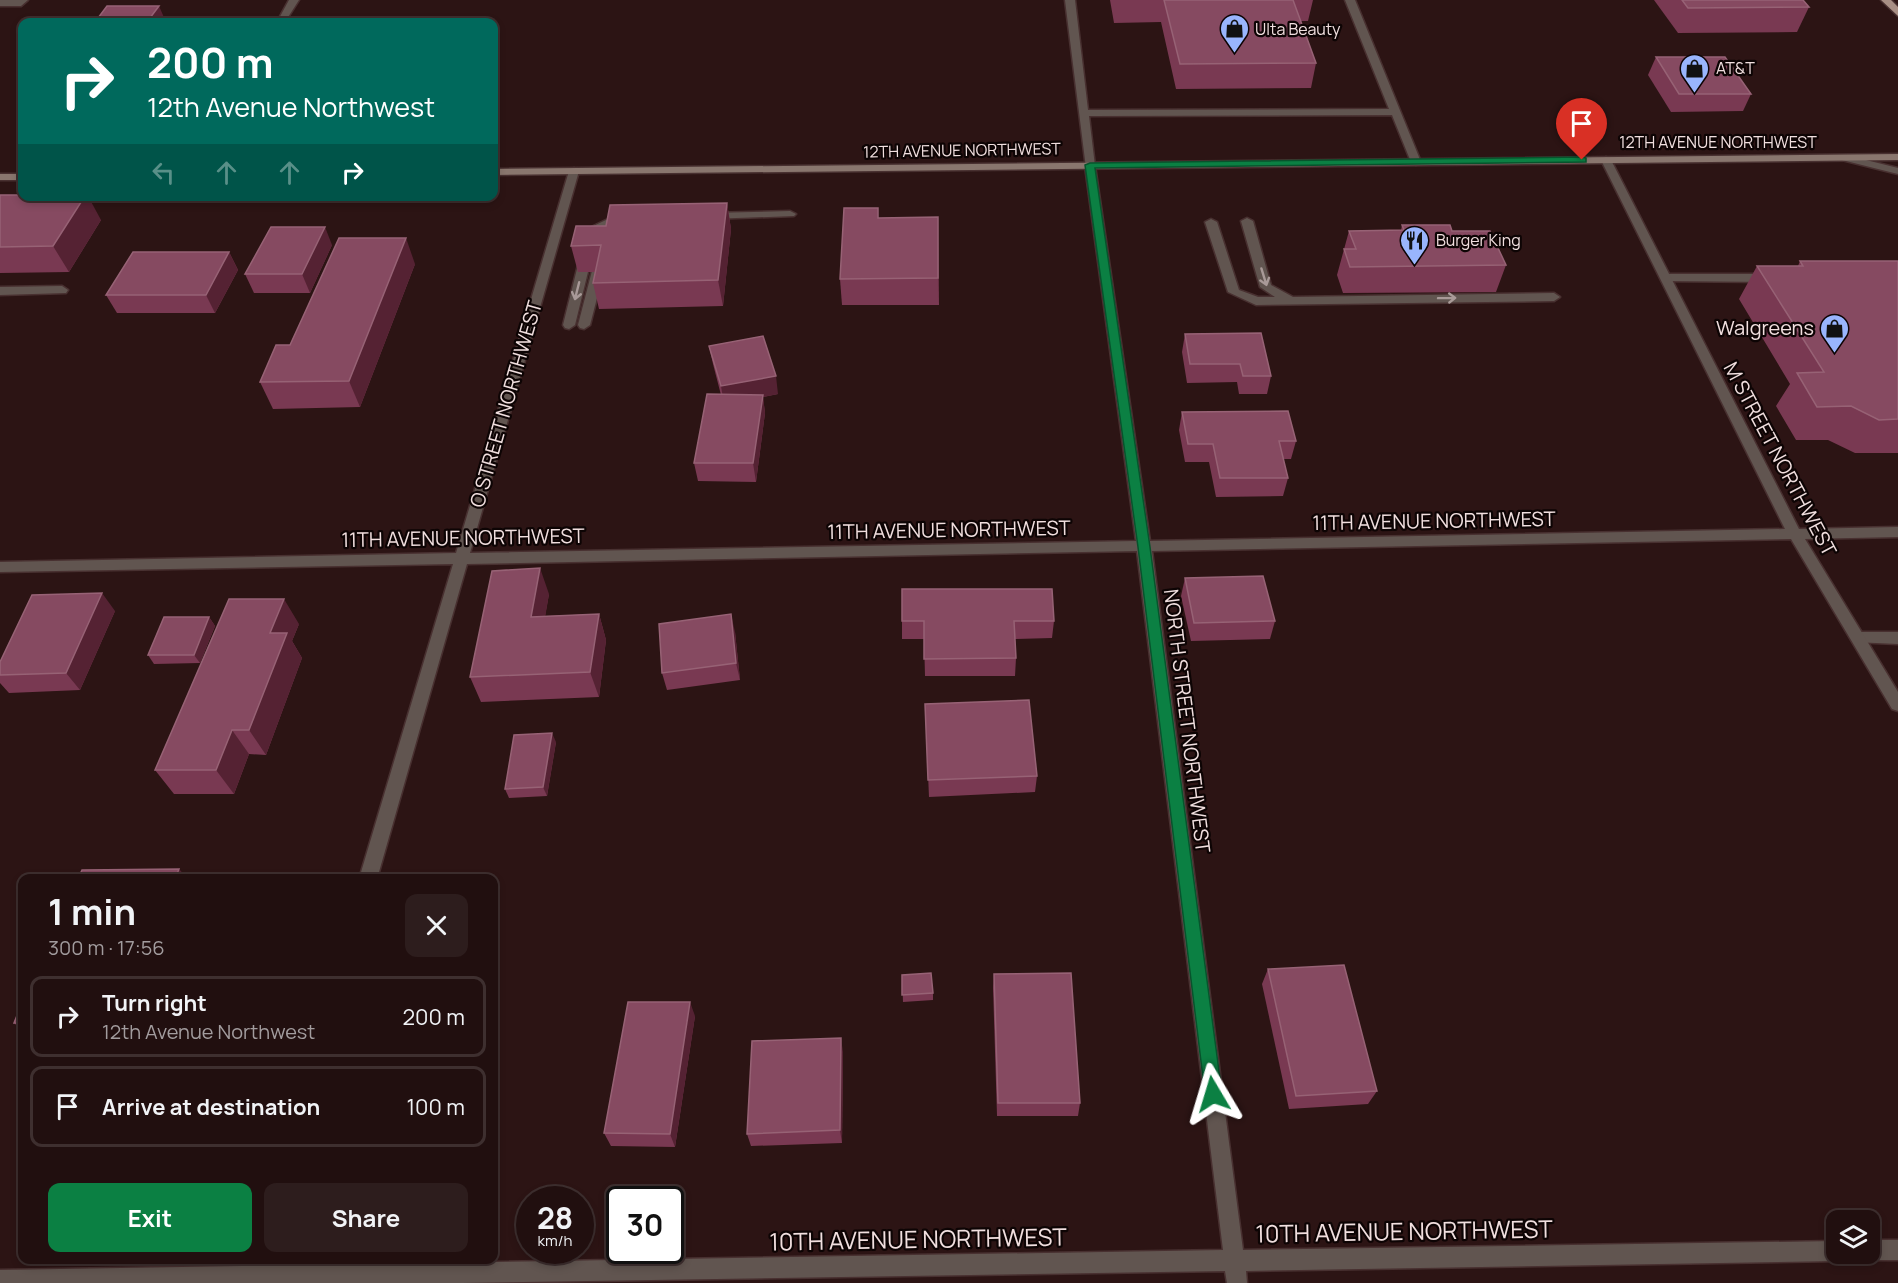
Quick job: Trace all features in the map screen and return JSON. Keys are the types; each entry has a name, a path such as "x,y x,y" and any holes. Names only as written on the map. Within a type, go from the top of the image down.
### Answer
{"main road":[{"path":"1886,0 1898,13"},
{"name":"12TH AVENUE NORTHWEST","path":"498,172 1898,157"},
{"path":"0,177 18,177"}],"street":[{"path":"0,3 21,3 23,0"},
{"path":"283,18 294,0"},
{"name":"NORTH STREET NORTHWEST","path":"1070,0 1090,165 1144,547 1237,1283"},
{"path":"1350,0 1416,162"},
{"path":"1084,113 1396,112"},
{"path":"1846,158 1898,171"},
{"name":"M STREET NORTHWEST","path":"1606,160 1794,532 1898,705"},
{"name":"O STREET NORTHWEST","path":"369,874 574,171"},
{"path":"699,217 790,214"},
{"path":"568,325 593,229 610,222 633,221 607,233"},
{"path":"1247,221 1266,287 1291,301"},
{"path":"1211,222 1234,292 1256,301 1554,297"},
{"path":"584,325 602,256"},
{"path":"1666,279 1782,278"},
{"path":"0,291 62,290"},
{"name":"11TH AVENUE NORTHWEST","path":"0,567 462,556 1144,547 1794,532 1898,532"},
{"path":"1858,639 1898,638"},
{"path":"1880,1250 1898,1250"},
{"name":"10TH AVENUE NORTHWEST","path":"0,1280 254,1273 1826,1251"}],"building":[{"path":"1164,0 1293,0 1316,63 1180,64"},
{"path":"1682,0 1803,0 1809,7 1688,8"},
{"path":"107,6 159,6 150,18 98,18"},
{"path":"1656,57 1725,57 1751,94 1679,94"},
{"path":"0,195 18,195 18,201 82,201 53,246 0,247"},
{"path":"727,203 718,280 593,283 601,245 571,246 576,226 606,226 610,205"},
{"path":"844,208 878,208 878,218 938,217 938,278 840,279"},
{"path":"1402,225 1450,225 1452,231 1490,231 1506,265 1350,267 1344,249 1356,249 1349,231 1404,230"},
{"path":"271,227 325,227 302,274 245,274"},
{"path":"339,238 406,238 349,381 260,382 276,345 290,345"},
{"path":"133,252 229,252 206,295 106,295"},
{"path":"1800,261 1898,261 1898,419 1879,420 1851,406 1817,407 1797,373 1824,372 1757,266 1803,266"},
{"path":"1261,333 1271,376 1243,376 1240,364 1190,364 1185,334"},
{"path":"763,336 776,376 721,386 709,346"},
{"path":"707,394 763,395 753,463 694,463"},
{"path":"1288,411 1296,441 1279,441 1288,478 1220,478 1213,444 1188,444 1182,412"},
{"path":"540,568 531,617 599,614 590,672 470,677 492,571"},
{"path":"1263,576 1275,621 1194,623 1185,578"},
{"path":"902,589 1052,589 1054,621 1014,621 1016,658 924,659 924,621 902,621"},
{"path":"102,593 66,673 0,675 0,662 32,595"},
{"path":"229,599 284,599 270,633 287,633 249,730 232,730 216,770 155,770"},
{"path":"731,614 736,663 662,673 659,624"},
{"path":"164,617 209,617 194,655 148,655"},
{"path":"1029,700 1037,776 928,780 925,704"},
{"path":"552,733 543,787 505,789 514,735"},
{"path":"179,869 177,874 80,874 82,870"},
{"path":"1344,965 1377,1091 1296,1096 1268,969"},
{"path":"931,973 933,993 902,995 902,975"},
{"path":"1071,973 1080,1103 998,1103 994,974"},
{"path":"628,1002 690,1002 670,1134 604,1133"},
{"path":"841,1038 840,1130 747,1134 752,1041"}],"place":[{"name":"Ulta Beauty","path":"1234,54"},
{"name":"AT&T","path":"1695,94"},
{"name":"Burger King","path":"1415,266"},
{"name":"Walgreens","path":"1835,354"}],"route":[{"path":"1213,1094 1144,547 1090,165 1582,160"}]}
